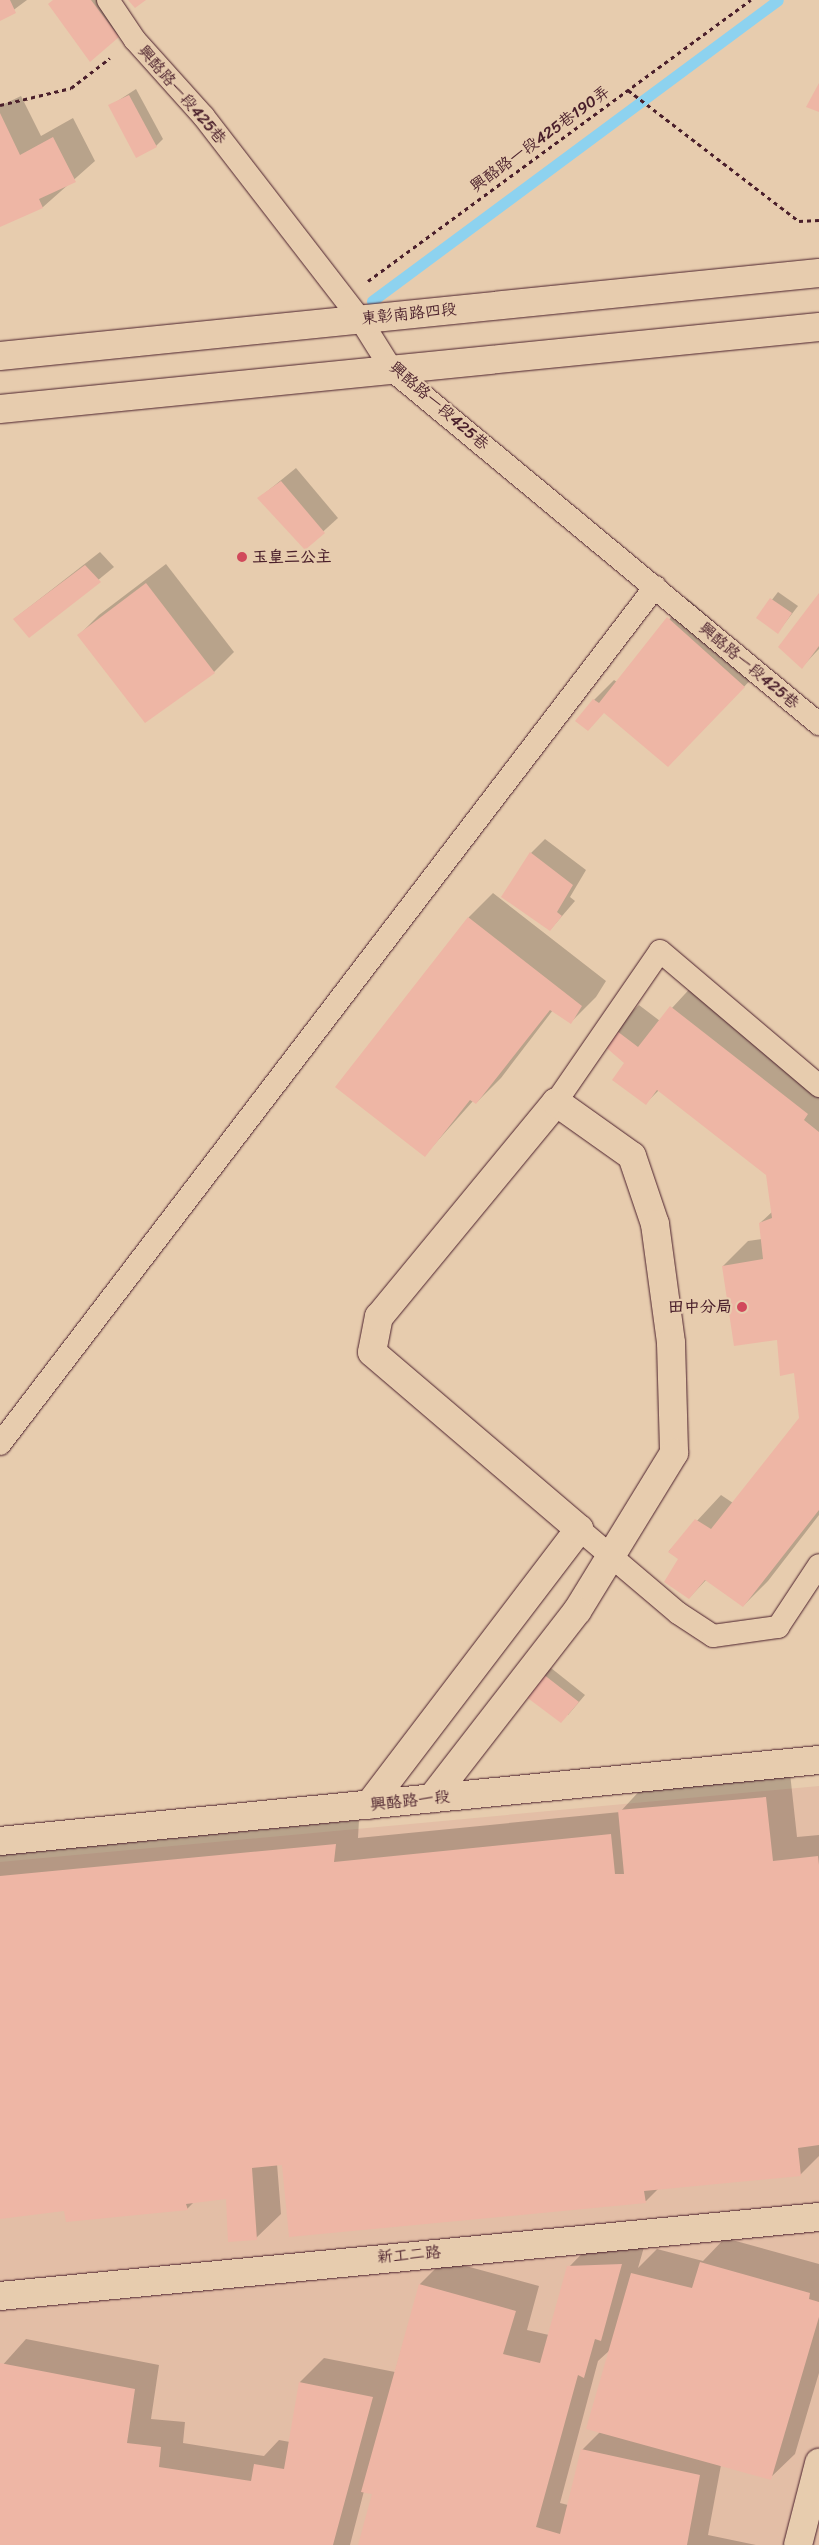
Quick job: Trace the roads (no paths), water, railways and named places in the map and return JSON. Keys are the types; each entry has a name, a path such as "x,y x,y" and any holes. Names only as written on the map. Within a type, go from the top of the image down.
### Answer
{"street":[{"name":"東彰南路四段","path":"0,356 352,308 819,273"},
{"path":"0,409 819,327"},
{"path":"369,1805 579,1530 372,1352 379,1317 556,1102 632,1156 655,1224 671,1344 674,1453 577,1611 432,1798"},
{"name":"興酪路一段","path":"0,1841 819,1760"},
{"name":"新工二路","path":"0,2296 819,2217"},
{"path":"798,2545 819,2464"}],"lane":[{"name":"興酪路一段425巷","path":"108,0 135,40 204,117 352,308 392,370 819,724"},
{"path":"0,1444 655,587"},
{"path":"556,1102 660,951 819,1086"},
{"path":"579,1530 609,1558 678,1613 713,1636 778,1627 819,1565"}],"waterway":[{"path":"372,301 778,0"}],"place":[{"name":"玉皇三公主","path":"242,557"},
{"name":"田中分局","path":"742,1307"}]}
